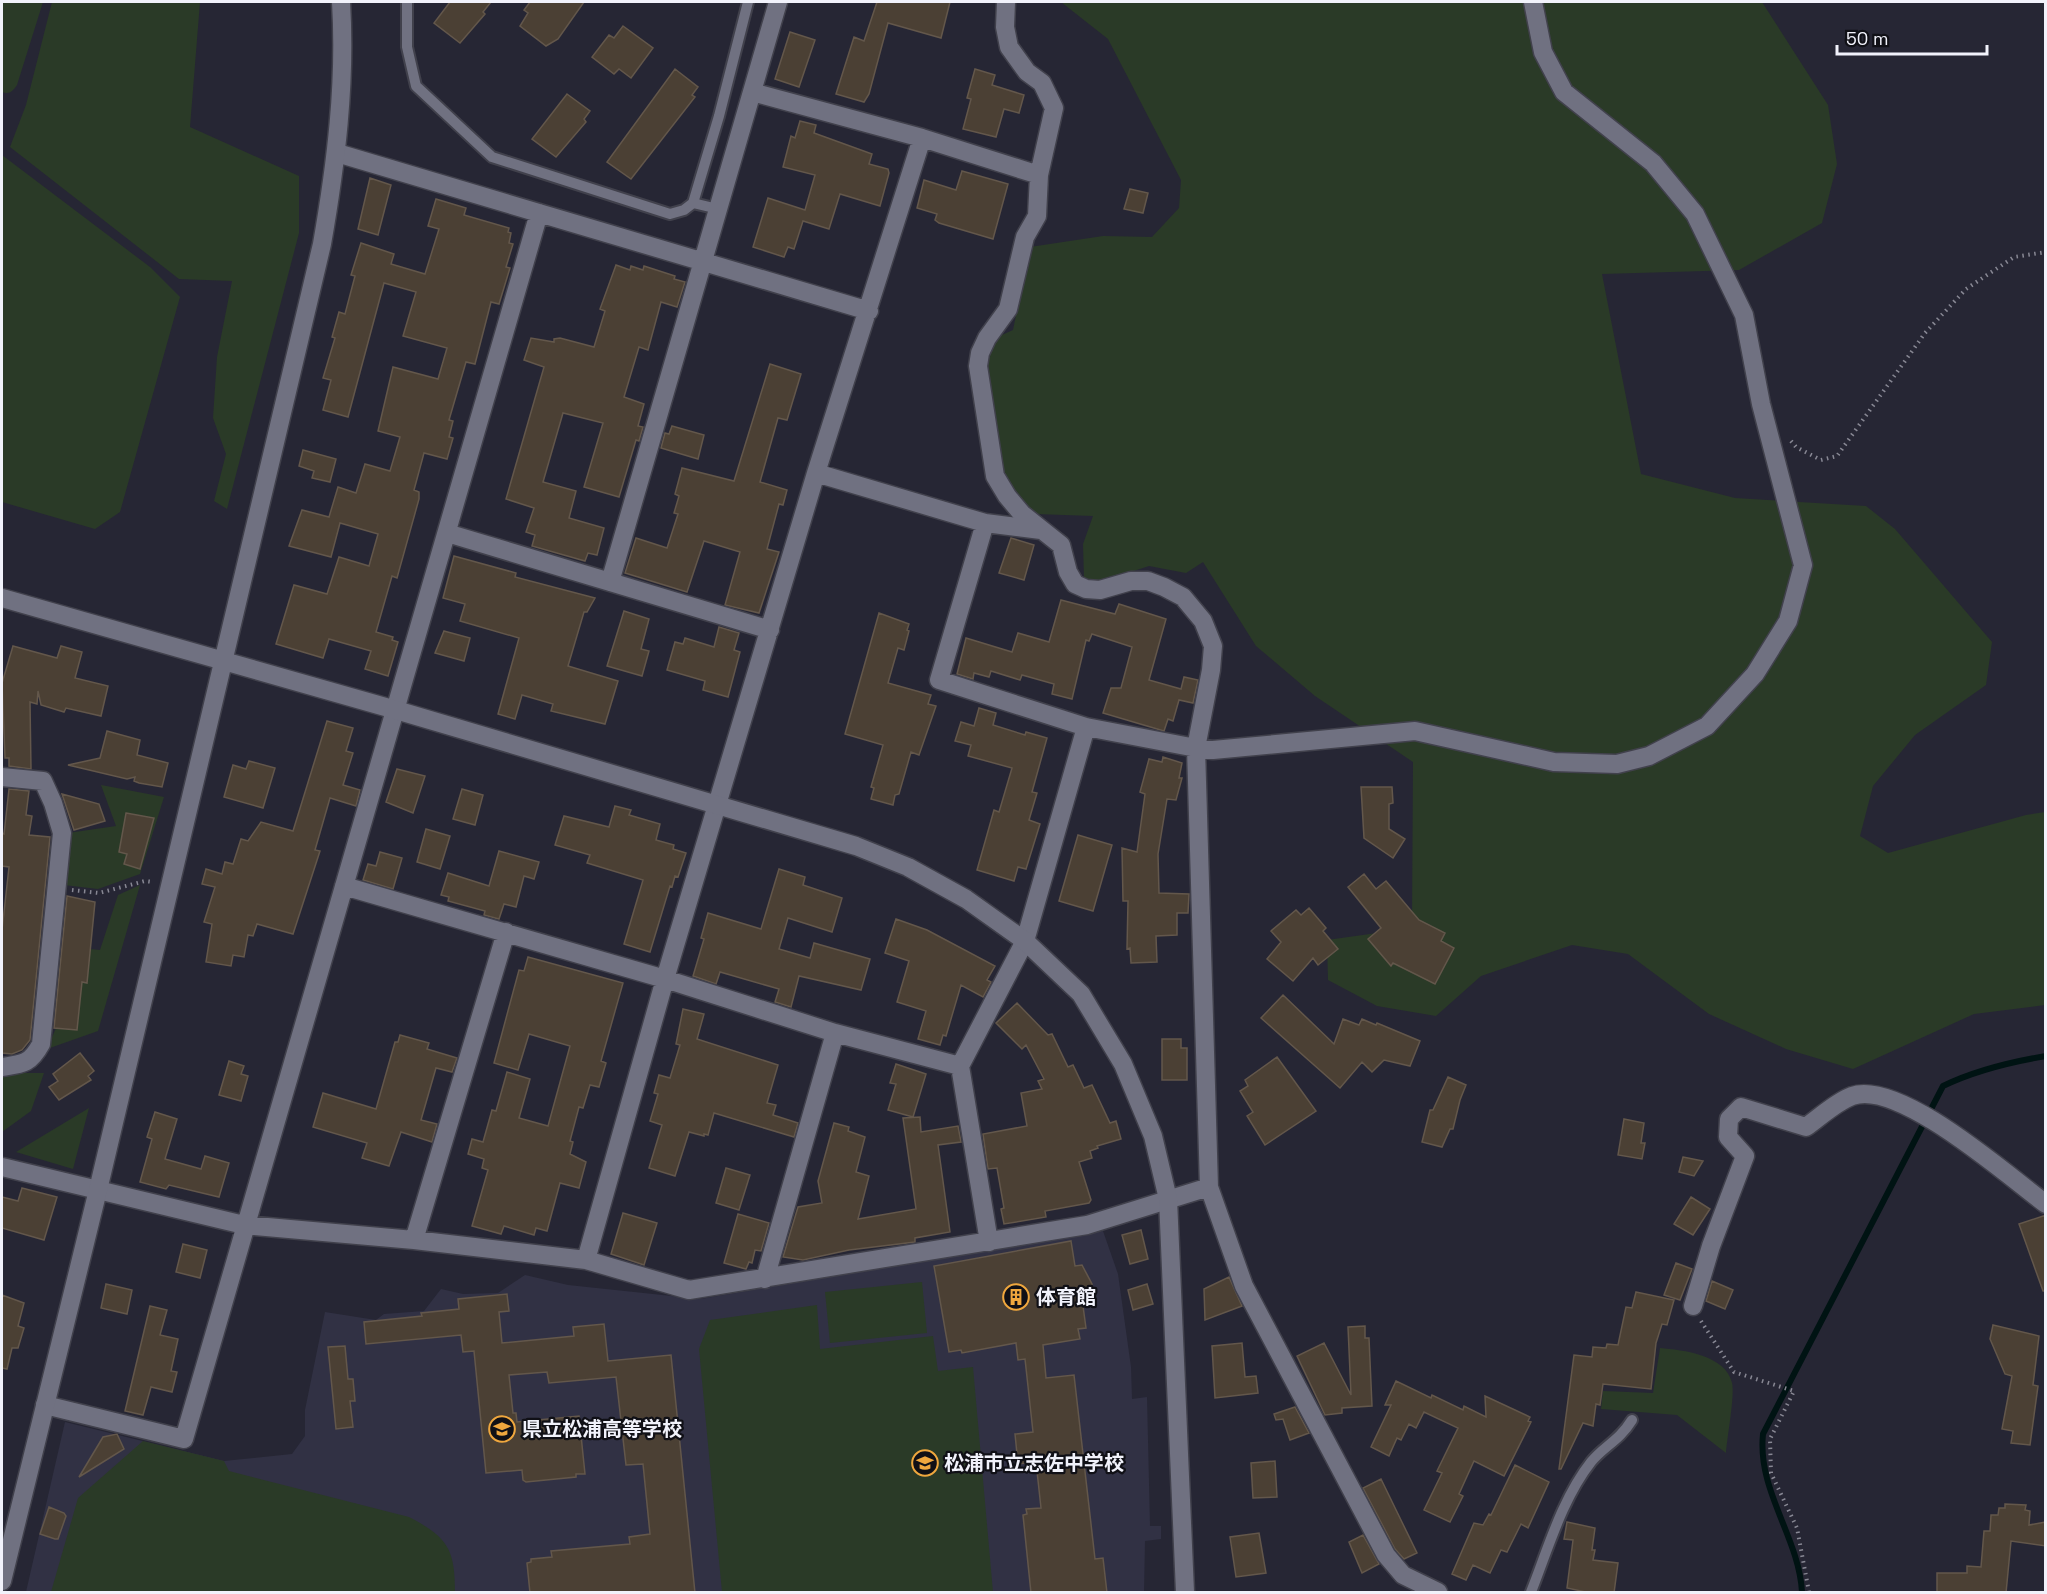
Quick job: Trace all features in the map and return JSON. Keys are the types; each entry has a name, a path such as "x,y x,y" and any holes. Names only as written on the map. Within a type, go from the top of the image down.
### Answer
{"street":[{"path":"2,1581 98,1190 322,244 338,153 343,31 340,2"},
{"path":"610,582 778,2"},
{"path":"1006,2 1005,27 1009,47 1022,66 1041,82 1054,108 1039,175 1037,216 1025,237 1008,309 987,338 980,353 978,366 995,476 1006,496 1022,514 1047,531 1061,545 1068,572 1075,584 1086,590 1100,591 1131,581 1148,581 1183,597 1203,621 1213,646 1211,670 1196,748 1209,1187 1244,1286 1386,1555 1403,1575 1438,1593"},
{"path":"985,523 939,680 1086,727 1213,750 1415,731 1554,762 1617,764 1650,756 1707,726 1755,674 1788,621 1803,565 1761,404 1744,315 1695,214 1653,163 1564,92 1543,52 1533,2"},
{"path":"752,92 922,138 1039,175"},
{"path":"586,1260 666,979 816,473 870,311 922,138"},
{"path":"338,153 870,311"},
{"path":"45,1405 184,1439 538,213"},
{"path":"816,473 985,523 1047,531"},
{"path":"447,533 770,630"},
{"path":"2,598 396,710 718,808 856,846 908,867 966,899 1025,941 1081,994 1123,1064 1154,1136 1168,1199 1185,1593"},
{"path":"989,1242 960,1066 1025,941 1086,727"},
{"path":"2,777 43,781 62,833 41,1044 34,1057 23,1064 2,1067"},
{"path":"344,886 666,979 835,1033 960,1066"},
{"path":"414,1240 506,932"},
{"path":"765,1279 835,1033"},
{"path":"1693,1306 1711,1246 1745,1156 1728,1137 1729,1119 1741,1107 1806,1127 1853,1096 1888,1097 1939,1124 2046,1204"},
{"path":"2,1167 244,1225 414,1240 586,1260 689,1290 1087,1225 1209,1187"}],"lane":[{"path":"407,2 407,47 416,86 492,157 670,214 684,210 693,203 719,116 748,2"},
{"path":"693,203 718,209"},
{"path":"1531,1593 1566,1504 1591,1461 1622,1436 1632,1420"}],"path":[{"path":"1789,439 1796,447 1821,460 1837,456 1925,333 1966,289 2014,257 2046,252"},
{"path":"57,888 99,893 145,881 169,886"},
{"path":"1693,1306 1734,1372 1794,1391 1770,1439 1771,1473 1797,1528 1809,1593"}],"shaded area":[{"path":"1103,1231 1118,1274 1131,1367 1132,1399 1147,1397 1150,1526 1161,1526 1161,1539 1145,1541 1144,1592 26,1592 65,1422 224,1461 292,1454 305,1436 305,1410 325,1312 376,1320 384,1314 424,1311 441,1289 463,1294 498,1293 525,1275 568,1285 700,1299"}],"green space":[{"path":"2,2 43,2 17,85 9,93 2,92"},
{"path":"52,2 200,2 190,127 299,176 299,233 227,509 214,501 226,454 213,418 217,357 232,281 179,279 10,147 26,105"},
{"path":"1061,2 1762,2 1828,105 1837,164 1822,223 1739,270 1602,274 1641,474 1735,498 1866,506 1895,529 1992,642 1986,685 1915,735 1873,786 1860,836 1888,853 2026,815 2045,812 2045,1005 1974,1014 1853,1069 1786,1049 1709,1014 1628,954 1572,945 1481,976 1436,1016 1377,1006 1328,980 1327,940 1377,933 1412,923 1413,762 1315,696 1256,646 1203,562 1186,573 1149,566 1100,582 1084,578 1083,544 1093,516 1036,514 1011,489 995,453 986,374 993,339 1013,330 1030,247 1103,236 1152,237 1179,208 1181,180 1108,39"},
{"path":"2,155 150,267 180,297 120,512 95,529 2,502"},
{"path":"101,785 164,797 140,874 98,889 64,885 68,833 116,826"},
{"path":"140,885 98,1031 47,1049 90,949 100,950 118,895"},
{"path":"15,1073 44,1073 31,1111 2,1132 2,1077"},
{"path":"89,1108 73,1169 16,1152"},
{"path":"922,1282 927,1333 830,1343 825,1292"},
{"path":"817,1305 820,1349 933,1336 938,1371 973,1367 993,1592 722,1592 699,1349 710,1320"},
{"path":"1660,1348 1680,1350 1713,1360 1728,1374 1732,1383 1732,1397 1726,1453 1677,1415 1601,1409 1603,1391 1653,1393"},
{"path":"143,1441 224,1461 229,1471 409,1517 432,1531 446,1546 453,1565 455,1592 51,1592 78,1498"}],"building":[{"path":"450,2 491,2 483,12 485,14 460,43 434,23"},
{"path":"530,2 584,2 558,39 546,46 520,26 528,13 524,10"},
{"path":"877,2 950,2 941,38 888,23 869,94 864,102 836,94 854,37 864,41"},
{"path":"623,26 653,48 631,78 619,69 614,74 592,57 609,35 614,38"},
{"path":"790,32 815,40 799,87 775,79"},
{"path":"675,69 698,87 692,95 695,97 631,179 607,162"},
{"path":"975,69 995,75 992,85 1024,95 1019,113 1004,109 996,137 963,129 971,99 967,98"},
{"path":"567,94 590,111 584,119 586,122 556,157 532,139"},
{"path":"800,121 816,125 814,133 872,154 869,164 888,169 889,173 880,206 840,194 829,229 803,221 794,249 788,247 784,257 753,247 768,198 805,210 815,175 783,167 791,136 795,138"},
{"path":"962,171 1008,184 993,239 939,223 935,220 937,214 917,208 924,180 956,190"},
{"path":"370,178 391,185 378,235 358,229"},
{"path":"1130,189 1148,193 1143,213 1124,209"},
{"path":"436,199 466,208 464,215 509,228 508,232 511,233 509,243 513,244 506,267 510,268 499,304 491,302 475,364 466,362 449,420 453,421 449,437 453,438 447,459 424,453 414,490 419,492 419,499 397,578 392,576 376,632 393,637 392,640 398,642 388,676 365,669 371,651 329,639 323,658 276,644 294,585 327,594 339,557 369,566 378,534 340,523 331,557 289,546 302,510 329,517 338,487 356,493 365,464 390,471 400,437 378,431 393,367 438,379 447,348 403,336 416,292 384,283 348,417 323,410 331,380 323,378 335,338 332,337 339,312 345,314 355,276 351,275 361,243 394,254 391,264 425,274 439,229 428,226"},
{"path":"616,265 630,270 631,266 643,270 644,266 675,276 674,279 685,282 677,307 661,302 648,350 639,347 624,397 644,404 638,426 643,427 639,441 636,440 619,497 584,487 603,423 563,413 543,482 576,491 569,518 604,528 597,555 588,553 585,561 532,546 535,535 526,532 534,508 506,499 544,367 524,360 531,338 554,342 554,339 560,338 594,347 605,311 600,309"},
{"path":"770,364 801,374 787,420 778,418 760,482 787,490 783,505 779,504 767,549 779,552 759,613 725,605 740,552 704,541 687,592 625,573 636,538 667,548 678,514 674,513 679,496 675,494 682,468 734,481"},
{"path":"672,426 704,435 698,459 661,448 665,433 669,434"},
{"path":"303,450 336,459 330,482 312,478 314,471 299,466"},
{"path":"1011,538 1034,545 1024,580 999,573"},
{"path":"454,556 516,573 515,577 595,598 587,612 584,612 568,666 618,681 605,724 551,711 553,704 522,695 515,719 498,714 519,638 460,621 465,604 443,598"},
{"path":"1061,600 1115,614 1119,604 1166,619 1149,680 1181,689 1184,677 1198,680 1193,703 1179,700 1173,721 1168,719 1164,731 1103,713 1111,688 1121,688 1132,647 1092,634 1089,641 1086,640 1072,699 1052,694 1054,684 1022,675 1020,680 991,671 989,677 974,673 973,679 957,674 966,638 1012,652 1018,633 1049,642"},
{"path":"624,611 649,619 641,649 649,651 642,676 607,666"},
{"path":"879,613 909,624 904,650 898,648 888,683 931,695 928,704 936,706 919,755 911,752 899,794 895,795 893,805 871,799 874,788 871,787 883,745 845,734"},
{"path":"719,627 739,633 734,650 740,652 728,697 703,690 705,681 667,670 675,642 683,644 685,638 714,647"},
{"path":"444,631 470,638 464,661 435,653"},
{"path":"13,646 57,658 61,646 82,652 75,678 108,686 101,716 66,708 64,712 41,705 38,691 37,704 30,702 31,769 9,766 9,758 5,758 2,683"},
{"path":"979,708 996,713 993,725 1025,735 1026,732 1047,738 1032,792 1037,793 1029,820 1040,824 1026,869 1018,867 1014,881 977,870 994,810 999,812 1012,768 968,756 971,745 955,741 961,722 974,726"},
{"path":"327,721 353,728 346,751 353,753 343,785 360,790 356,806 330,798 315,850 320,851 293,934 257,924 253,936 248,935 244,957 233,955 231,966 206,962 212,924 204,922 215,887 202,884 206,869 222,874 225,862 233,864 241,839 248,841 261,822 293,831"},
{"path":"107,731 140,740 137,755 168,763 162,787 139,783 134,781 135,777 127,779 68,765 100,758"},
{"path":"1163,757 1182,763 1179,778 1182,778 1176,800 1167,799 1158,854 1159,893 1189,894 1188,913 1177,913 1177,935 1156,936 1157,962 1131,963 1130,948 1127,949 1128,901 1123,901 1122,848 1137,852 1145,794 1140,792 1149,759 1162,762"},
{"path":"249,761 275,768 263,808 224,797 233,765 246,769"},
{"path":"397,769 425,776 413,813 386,802"},
{"path":"1361,787 1392,787 1393,803 1389,804 1389,829 1405,839 1393,858 1364,838"},
{"path":"9,789 29,791 26,815 32,816 29,835 50,837 30,1040 22,1050 12,1054 2,1053 2,930 9,867 2,866 2,833 4,834"},
{"path":"462,789 483,795 475,825 453,819"},
{"path":"62,794 99,804 105,821 74,830"},
{"path":"615,806 631,810 629,815 660,824 656,840 674,845 673,849 686,853 678,877 675,876 672,887 670,886 650,952 624,944 643,880 587,863 590,855 555,845 564,816 609,827"},
{"path":"126,813 154,818 140,869 124,864 127,854 119,852"},
{"path":"426,829 450,836 440,869 417,862"},
{"path":"1078,835 1112,845 1093,911 1059,901"},
{"path":"499,851 539,862 534,879 524,876 516,907 504,904 499,919 484,915 485,911 448,901 449,897 441,895 448,873 489,886"},
{"path":"380,852 402,858 393,889 363,880 368,864 376,866"},
{"path":"779,869 805,877 803,885 842,898 832,932 788,918 779,949 810,958 814,943 870,959 861,990 799,976 791,1007 775,1002 779,989 720,972 716,984 693,976 704,939 701,938 708,913 761,929"},
{"path":"1364,874 1376,889 1386,881 1419,920 1445,933 1441,941 1454,948 1435,984 1393,963 1391,966 1368,939 1381,928 1348,887"},
{"path":"67,896 95,902 87,983 82,982 77,1030 54,1028"},
{"path":"1309,908 1326,928 1323,931 1338,949 1318,965 1313,958 1293,981 1267,959 1281,942 1271,931 1296,910 1301,915"},
{"path":"896,919 927,930 995,966 987,980 991,982 983,997 961,985 946,1036 943,1035 940,1045 918,1039 926,1011 897,1002 909,961 885,953"},
{"path":"528,957 623,983 601,1061 606,1063 599,1087 590,1085 583,1108 579,1107 570,1141 573,1142 570,1154 586,1162 579,1188 560,1183 547,1231 536,1228 534,1235 504,1226 501,1234 472,1226 488,1170 482,1168 484,1159 468,1154 472,1139 483,1142 492,1110 496,1111 507,1072 530,1079 519,1118 548,1126 570,1046 529,1034 518,1070 494,1063 519,970 524,971"},
{"path":"1283,995 1334,1044 1343,1019 1359,1025 1362,1019 1376,1025 1377,1023 1420,1041 1410,1066 1384,1060 1372,1072 1362,1062 1340,1088 1261,1018"},
{"path":"1017,1003 1048,1035 1052,1034 1068,1067 1073,1065 1084,1088 1092,1085 1110,1123 1116,1121 1121,1139 1097,1146 1098,1148 1090,1151 1092,1158 1079,1162 1091,1200 1089,1203 1045,1211 1046,1217 1004,1224 1001,1209 1004,1208 997,1168 988,1169 983,1134 1027,1126 1021,1093 1042,1089 1038,1081 1044,1079 1026,1045 1022,1049 996,1023"},
{"path":"683,1009 704,1014 697,1039 778,1065 767,1103 776,1105 773,1115 798,1123 794,1137 714,1113 708,1135 689,1132 675,1176 649,1168 662,1125 650,1121 658,1094 654,1093 659,1075 670,1078 680,1045 676,1044"},
{"path":"400,1035 429,1043 427,1049 457,1058 452,1072 436,1068 421,1120 437,1124 432,1142 401,1132 389,1166 362,1158 367,1143 313,1127 323,1093 376,1109 395,1042 398,1042"},
{"path":"1162,1039 1181,1039 1181,1048 1187,1048 1187,1080 1162,1080"},
{"path":"80,1053 94,1071 88,1076 91,1080 59,1100 49,1087 58,1081 53,1074"},
{"path":"1277,1057 1316,1111 1265,1145 1247,1116 1253,1112 1240,1091 1248,1086 1245,1080"},
{"path":"229,1061 244,1066 241,1074 248,1076 241,1101 219,1095"},
{"path":"896,1064 926,1074 913,1117 888,1110 896,1084 890,1083"},
{"path":"1448,1077 1466,1085 1453,1129 1450,1129 1442,1147 1422,1142 1430,1110 1433,1110"},
{"path":"155,1112 177,1119 165,1159 201,1169 205,1156 229,1163 219,1197 169,1185 166,1189 140,1182 152,1139 147,1137"},
{"path":"920,1117 921,1132 958,1126 961,1142 938,1145 950,1232 915,1238 915,1242 849,1250 803,1260 783,1257 798,1207 822,1203 818,1181 834,1123 849,1127 848,1131 865,1137 856,1172 869,1176 858,1219 916,1209 903,1118"},
{"path":"1624,1119 1644,1123 1641,1143 1645,1143 1642,1159 1618,1155"},
{"path":"1683,1157 1703,1161 1694,1176 1679,1172"},
{"path":"726,1168 750,1175 739,1210 716,1203"},
{"path":"22,1188 57,1197 44,1240 2,1228 2,1197 18,1201"},
{"path":"1691,1197 1710,1209 1693,1235 1674,1224"},
{"path":"623,1213 657,1223 644,1265 611,1254"},
{"path":"738,1214 769,1223 761,1251 755,1250 752,1263 749,1262 746,1269 724,1263"},
{"path":"2046,1215 2046,1291 2043,1291 2019,1224"},
{"path":"1141,1230 1148,1259 1130,1264 1122,1235"},
{"path":"1071,1241 1075,1266 1082,1265 1092,1284 1089,1305 1083,1306 1086,1328 1078,1329 1080,1339 1043,1345 1046,1378 1074,1375 1095,1559 1103,1558 1107,1593 1031,1593 1023,1515 1027,1514 1026,1509 1041,1508 1036,1462 1018,1464 1015,1434 1033,1432 1025,1359 1018,1360 1016,1343 962,1353 961,1350 949,1352 934,1266"},
{"path":"183,1244 207,1250 200,1278 176,1272"},
{"path":"1676,1263 1692,1269 1680,1300 1664,1295"},
{"path":"1229,1277 1242,1306 1205,1320 1204,1289"},
{"path":"1712,1281 1733,1290 1725,1309 1706,1301"},
{"path":"106,1284 132,1290 127,1314 101,1308"},
{"path":"1147,1284 1153,1304 1133,1310 1128,1290"},
{"path":"1636,1292 1674,1300 1667,1325 1662,1324 1656,1343 1651,1389 1603,1384 1600,1405 1596,1404 1593,1426 1583,1423 1559,1469 1574,1355 1592,1357 1593,1347 1606,1348 1607,1344 1618,1345 1626,1307 1632,1308"},
{"path":"507,1294 509,1311 499,1312 502,1343 574,1336 573,1327 604,1324 608,1361 671,1355 695,1593 530,1593 527,1563 531,1562 531,1559 552,1557 551,1551 630,1544 629,1537 650,1534 643,1464 626,1465 616,1377 549,1383 547,1372 509,1375 513,1413 516,1413 517,1422 579,1416 585,1474 526,1482 523,1480 522,1470 486,1473 474,1351 463,1352 461,1335 366,1344 364,1322 422,1316 421,1313 459,1309 458,1299"},
{"path":"2,1295 24,1303 18,1326 24,1328 18,1348 12,1348 7,1369 2,1368"},
{"path":"150,1306 167,1310 160,1335 178,1339 171,1371 177,1372 172,1392 151,1387 143,1415 125,1411"},
{"path":"1993,1325 2039,1336 2033,1385 2038,1386 2030,1445 2011,1443 2013,1431 2002,1429 2012,1376 2005,1374 1990,1339"},
{"path":"1365,1326 1365,1338 1369,1338 1372,1406 1342,1408 1342,1413 1325,1415 1297,1356 1324,1343 1351,1395 1348,1327"},
{"path":"1242,1343 1245,1377 1256,1376 1258,1393 1215,1398 1212,1346"},
{"path":"345,1346 348,1379 353,1379 355,1401 350,1401 353,1427 336,1429 328,1347"},
{"path":"1396,1381 1431,1398 1432,1395 1463,1410 1464,1406 1486,1417 1485,1396 1530,1417 1528,1421 1531,1422 1504,1476 1474,1461 1459,1494 1463,1496 1450,1522 1424,1510 1442,1473 1437,1471 1458,1428 1424,1412 1416,1428 1409,1424 1401,1440 1397,1438 1389,1456 1371,1447 1391,1405 1385,1405"},
{"path":"1295,1407 1309,1433 1290,1440 1283,1419 1276,1420 1274,1414"},
{"path":"117,1434 124,1449 79,1477 103,1437"},
{"path":"1275,1461 1277,1497 1253,1498 1251,1463"},
{"path":"1515,1465 1549,1482 1528,1528 1521,1524 1507,1552 1501,1550 1490,1573 1473,1565 1466,1580 1452,1574 1474,1523 1483,1525 1489,1514 1491,1515"},
{"path":"1381,1479 1417,1553 1404,1559 1395,1549 1363,1488"},
{"path":"2005,1504 2026,1505 2025,1510 2030,1511 2029,1525 2046,1522 2046,1546 2011,1541 2006,1593 1937,1593 1937,1573 1967,1573 1967,1566 1981,1567 1984,1531 1990,1531 1991,1515 1998,1515 1999,1508 2005,1508"},
{"path":"49,1507 66,1516 58,1539 40,1534"},
{"path":"1567,1522 1595,1528 1593,1560 1618,1563 1614,1593 1590,1593 1567,1588 1573,1540 1564,1539"},
{"path":"1259,1533 1266,1573 1236,1577 1230,1537"},
{"path":"1363,1535 1379,1564 1362,1573 1349,1542"}],"waterway":[{"path":"1802,1592 1794,1552 1766,1475 1763,1434 1943,1086 1993,1067 2046,1056"}],"place":[{"name":"体育館","path":"1016,1297"},
{"name":"県立松浦高等学校","path":"502,1429"},
{"name":"松浦市立志佐中学校","path":"925,1463"}]}
